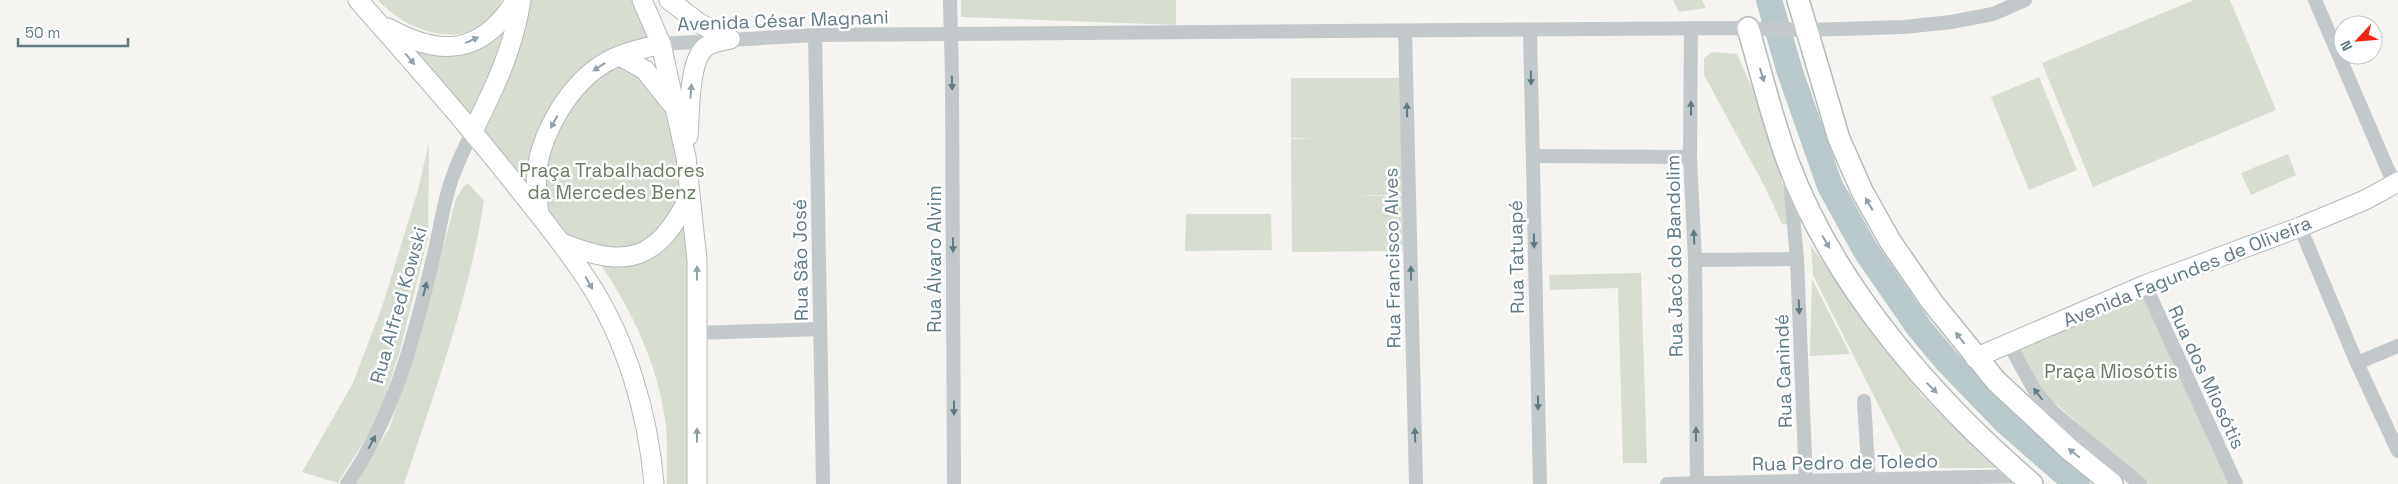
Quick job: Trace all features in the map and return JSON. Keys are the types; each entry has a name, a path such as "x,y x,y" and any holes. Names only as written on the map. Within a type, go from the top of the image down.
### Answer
{"highway":[{"path":"1798,0 1801,30 1839,139 1862,191 1890,241 1932,302 1975,358 2020,404 2112,484"},
{"path":"1755,28 1788,162 1824,239 1863,300 1925,382 2027,480"}],"main road":[{"path":"358,0 473,131 562,243 588,279 626,357 640,400 651,449 654,484"},
{"path":"378,22 417,42 436,48 448,48 463,44 488,32 500,22 516,0"},
{"path":"473,131 504,68 521,0"},
{"path":"642,0 661,44 686,157 697,260 697,484"},
{"path":"669,0 699,23 730,39"},
{"path":"686,157 692,80 697,58 706,46 730,39"},
{"path":"539,214 536,180 538,166 549,131 581,82 604,64 620,56 661,44"},
{"path":"620,56 645,70 658,84 677,112"},
{"name":"Avenida Fagundes de Oliveira","path":"1975,358 2144,285 2300,227 2365,200 2396,183"},
{"path":"562,243 603,256 618,257 639,254 648,250 665,237 679,218 690,196"}],"street":[{"name":"Rua Álvaro Alvim","path":"950,0 954,484"},
{"name":"Avenida César Magnani","path":"661,44 814,35 1691,28 1801,30 1904,27 1951,22 1993,14 2025,0"},
{"path":"2315,0 2396,183"},
{"name":"Rua Jacó do Bandolim","path":"1691,28 1690,157 1695,260 1696,483"},
{"name":"Rua Tatuapé","path":"1530,30 1540,484"},
{"name":"Rua Francisco Alves","path":"1405,31 1416,484"},
{"name":"Rua São José","path":"814,35 823,484"},
{"name":"Rua Alfred Kowski","path":"347,484 360,466 384,420 413,335 454,172 473,131"},
{"path":"1532,156 1690,157"},
{"name":"Rua Canindé","path":"1788,162 1797,259 1806,482"},
{"path":"2300,227 2357,363 2398,451"},
{"path":"1695,260 1797,259"},
{"name":"Rua dos Miosótis","path":"2144,285 2236,484"},
{"path":"697,333 820,329"},
{"path":"2009,344 2036,392 2054,413 2140,484"},
{"path":"2357,363 2398,346"},
{"path":"1864,401 1873,482"},
{"name":"Rua Pedro de Toledo","path":"1667,484 2027,480"}],"green space":[{"path":"378,0 502,0 491,17 477,28 461,34 443,34 425,30 408,23 392,13"},
{"name":"Praça Trabalhadores da Mercedes Benz","path":"528,0 635,0 654,40 576,77 532,200 477,129"},
{"path":"961,0 1176,0 1176,25 961,17"},
{"path":"1673,0 1702,0 1706,8 1679,12"},
{"path":"2194,0 2230,0 2276,110 2093,187 2042,63"},
{"path":"518,1 472,122 398,40 445,51"},
{"path":"1712,52 1737,54 1760,106 1780,171 1790,225 1782,224 1765,187 1704,75 1704,58"},
{"name":"Praça Trabalhadores da Mercedes Benz","path":"621,64 642,76 669,113 674,135 682,199 670,221 638,247 619,250 576,240 564,232 549,212 544,191 546,155 573,104 602,75"},
{"path":"2039,77 2077,170 2029,190 1991,97"},
{"path":"1291,78 1401,78 1403,195 1344,196 1402,196 1403,251 1292,252 1291,139 1317,138 1291,138"},
{"path":"429,142 428,237 400,350 378,419 338,483 302,472 353,383 382,307 418,190"},
{"path":"2288,154 2296,175 2251,195 2241,173"},
{"path":"468,183 484,201 478,237 450,344 404,484 354,484 389,429 419,338 456,199 463,187"},
{"path":"1186,214 1271,214 1272,250 1185,251"},
{"name":"Praça Trabalhadores da Mercedes Benz","path":"684,218 687,252 687,484 667,484 666,426 657,381 642,338 632,317 621,296 596,258 610,260"},
{"path":"1811,246 1922,396 2001,468 1910,468 1813,275"},
{"path":"1641,273 1647,463 1623,463 1618,288 1550,290 1549,275"},
{"path":"1812,279 1850,354 1810,356"},
{"name":"Praça Miosótis","path":"2142,290 2232,484 2148,484 2040,390 2013,346"}],"waterway":[{"path":"1769,0 1790,72 1830,186 1866,251 1920,329 1946,360 2005,421 2077,484"}]}
